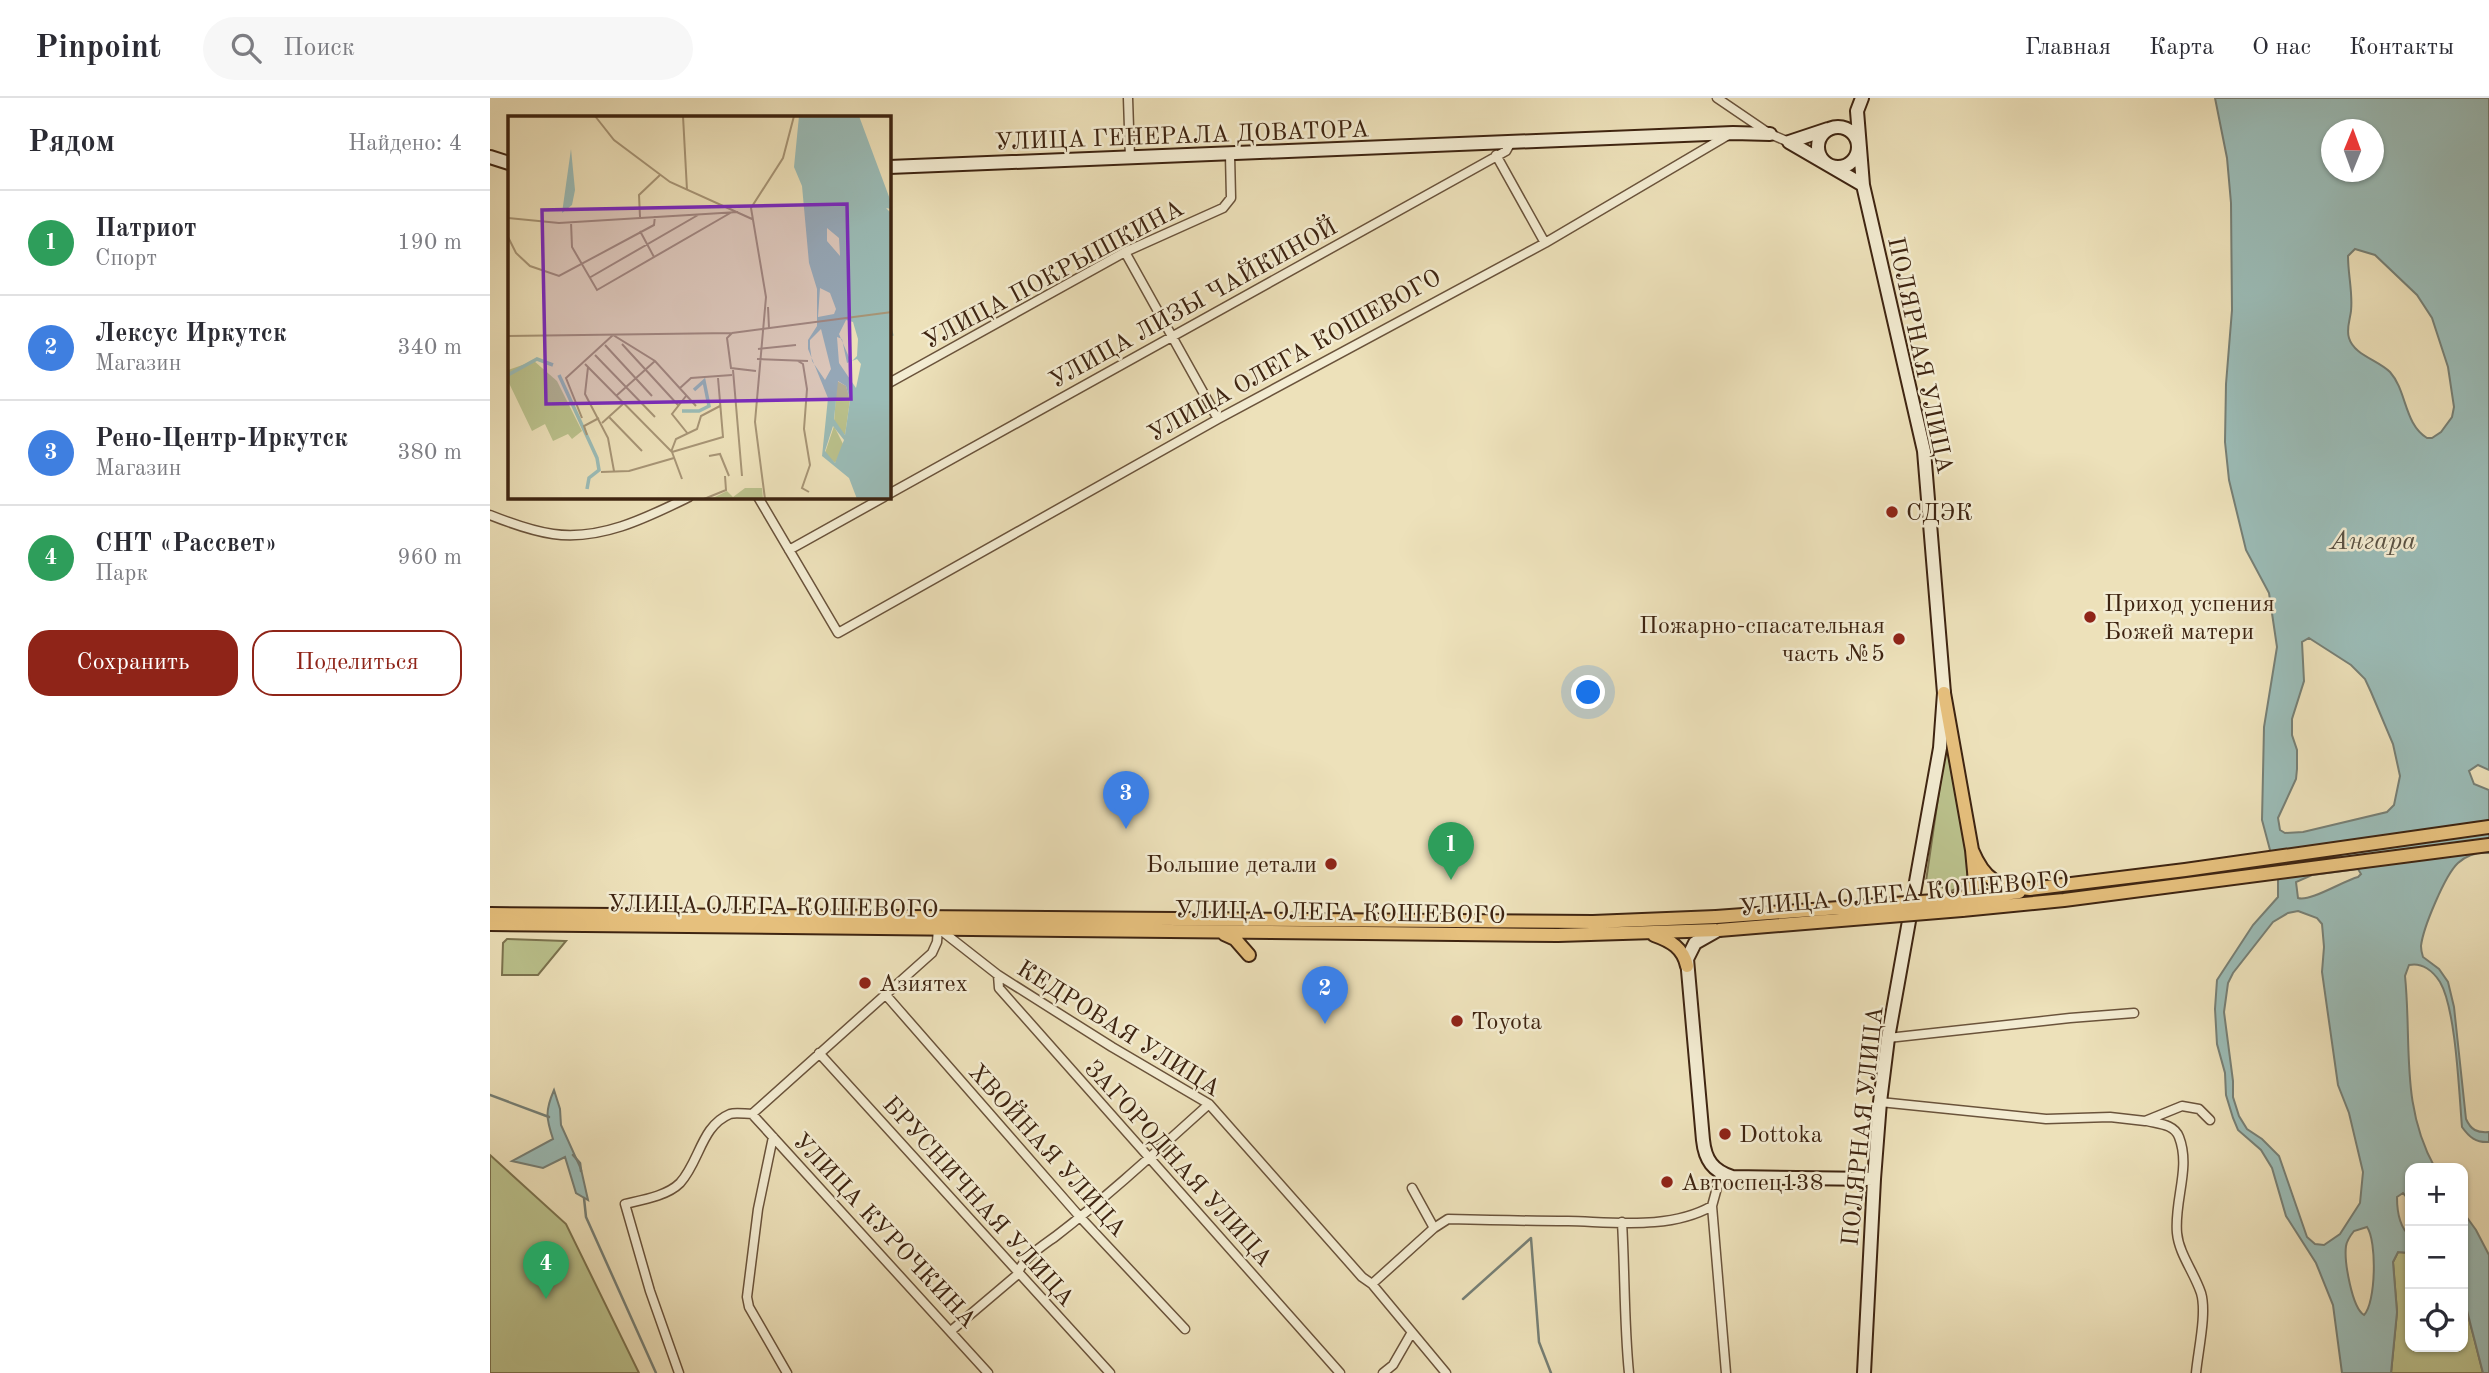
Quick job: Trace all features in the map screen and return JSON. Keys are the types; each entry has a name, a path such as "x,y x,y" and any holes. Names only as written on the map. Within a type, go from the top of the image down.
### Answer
{"main road":[{"name":"ПОЛЯРНАЯ УЛИЦА","path":"1862,98 1857,111 1863,185 1924,451 1944,694 1940,748 1888,1038 1874,1179 1864,1373"},
{"path":"1789,142 1831,128 1848,120 1857,111"},
{"path":"1789,142 1832,167 1845,166 1855,158 1859,149 1858,140 1849,130 1843,127 1831,128 1821,136 1818,148 1827,164 1863,185"},
{"name":"УЛИЦА ГЕНЕРАЛА ДОВАТОРА","path":"891,167 1230,155 1733,132 1770,134"},
{"path":"490,156 508,163"},
{"path":"1944,694 1972,850 1974,886 1961,905"},
{"path":"1972,850 1983,872 1995,882 2030,889 2489,827"},
{"name":"УЛИЦА ОЛЕГА КОШЕВОГО","path":"490,925 1533,935 1647,933 1718,924 2188,884 2489,845"},
{"name":"УЛИЦА ОЛЕГА КОШЕВОГО","path":"1961,905 2060,887"},
{"name":"УЛИЦА ОЛЕГА КОШЕВОГО","path":"490,914 1718,924"},
{"path":"1687,966 1689,953 1695,943 1718,924"},
{"path":"1206,931 1236,939 1248,955"},
{"path":"1647,933 1674,944 1683,953 1687,966 1707,1160 1721,1173 1742,1177 1874,1179"}],"street":[{"path":"1128,98 1130,158"},
{"path":"1717,98 1770,134 1789,142"},
{"name":"УЛИЦА ОЛЕГА КОШЕВОГО","path":"789,550 838,633 1218,419 1545,243 1733,132"},
{"name":"УЛИЦА ЛИЗЫ ЧАЙКИНОЙ","path":"891,493 1506,151 1511,142"},
{"name":"УЛИЦА ПОКРЫШКИНА","path":"891,382 1125,252 1227,204 1231,198 1230,155"},
{"path":"1496,155 1545,243"},
{"path":"1125,252 1218,419"},
{"path":"490,515 554,534 588,534 644,519 686,499"},
{"path":"759,499 789,550 880,499"},
{"path":"679,1373 650,1292 625,1204 651,1198 678,1184 696,1158 708,1130 731,1114 752,1114 932,953 937,942 938,928"},
{"name":"КЕДРОВАЯ УЛИЦА","path":"938,928 998,975 1209,1104 1362,1277 1372,1284 1446,1373"},
{"name":"ЗАГОРОДНАЯ УЛИЦА","path":"998,975 999,988 1340,1373"},
{"name":"ХВОЙНАЯ УЛИЦА","path":"885,994 1080,1217 1185,1329"},
{"path":"1888,1038 2134,1013"},
{"name":"БРУСНИЧНАЯ УЛИЦА","path":"819,1053 1110,1373"},
{"path":"1881,1102 2046,1119 2110,1117 2171,1126 2178,1133 2184,1158 2177,1231 2203,1303 2196,1373"},
{"path":"952,1330 1018,1274 1021,1266 1209,1104"},
{"path":"2145,1121 2182,1106 2199,1109 2210,1120"},
{"name":"УЛИЦА КУРОЧКИНА","path":"752,1114 952,1330 988,1373"},
{"path":"773,1137 758,1209 747,1297 749,1307 787,1373"},
{"path":"1721,1173 1712,1206 1726,1373"},
{"path":"1412,1188 1434,1228"},
{"path":"1372,1284 1434,1228 1448,1219 1666,1221 1696,1215 1712,1206"},
{"path":"1622,1222 1629,1373"},
{"path":"1383,1373 1393,1365 1412,1332"}],"green space":[{"path":"1945,750 1948,752 1969,868 1965,885 1951,891 1926,881"},
{"path":"507,939 566,941 538,975 502,975 503,943"},
{"path":"490,1155 566,1224 639,1373 490,1373"},
{"path":"2398,1252 2405,1253 2405,1352 2468,1352 2468,1314 2483,1373 2391,1373 2397,1312 2393,1262"}],"water":[{"name":"Ангара","path":"2215,98 2489,98 2489,770 2478,765 2469,771 2474,784 2489,790 2489,853 2469,856 2453,869 2435,902 2421,946 2423,957 2439,969 2448,982 2454,1007 2466,1119 2475,1130 2489,1132 2489,1142 2473,1139 2462,1127 2450,1011 2440,982 2427,968 2409,965 2405,976 2409,1074 2417,1121 2433,1163 2405,1163 2405,1195 2403,1193 2397,1197 2398,1213 2405,1230 2405,1253 2398,1252 2393,1262 2397,1312 2391,1373 2342,1373 2333,1305 2316,1263 2286,1216 2272,1168 2261,1150 2238,1130 2226,1095 2225,1073 2217,1044 2217,980 2253,925 2278,897 2278,880 2262,820 2264,727 2277,647 2269,593 2246,550 2229,480 2225,442 2232,310 2231,203 2227,158","holes":["2355,249 2375,255 2417,295 2432,318 2448,367 2454,407 2452,417 2441,432 2432,438 2427,438 2414,424 2400,388 2390,372 2356,349 2349,338 2351,291 2348,256","2309,638 2351,665 2365,679 2393,744 2400,776 2394,805 2387,812 2303,832 2285,833 2280,830 2278,818 2296,779 2297,750 2292,735 2292,719 2304,681 2302,642","2358,869 2361,874 2358,877 2318,894 2298,898 2296,882 2312,875","2298,911 2317,918 2322,924 2322,972 2338,1085 2349,1113 2363,1172 2360,1203 2340,1234 2324,1245 2315,1244 2307,1237 2279,1156 2247,1129 2239,1116 2233,1097 2224,1012 2228,983 2273,922 2288,913","2367,1227 2374,1258 2371,1298 2364,1315 2356,1303 2348,1273 2346,1246 2354,1231"]},
{"path":"554,1090 560,1109 561,1125 581,1169 588,1200 576,1193 565,1157 543,1168 512,1161 553,1139 547,1114"},
{"path":"2468,1219 2489,1255 2489,1373 2483,1373 2468,1314"}],"waterway":[{"path":"490,1095 549,1117"},
{"path":"573,1155 580,1163 581,1171"},
{"path":"584,1198 586,1217 656,1373"},
{"path":"1463,1299 1531,1238 1539,1342 1551,1373"}],"place":[{"name":"СДЭК","path":"1892,512"},
{"name":"Приход успения Божей матери","path":"2090,617"},
{"name":"Пожарно-спасательная часть №5","path":"1899,639"},
{"name":"Рено-Центр-Иркутск","path":"1126,829"},
{"name":"Большие детали","path":"1331,864"},
{"name":"Патриот","path":"1451,880"},
{"name":"Азиятех","path":"865,983"},
{"name":"Toyota","path":"1457,1021"},
{"name":"Лексус Иркутск","path":"1325,1024"},
{"name":"Dottoka","path":"1725,1134"},
{"name":"Автоспец138","path":"1667,1182"},
{"name":"СНТ «Рассвет»","path":"546,1299"}]}
